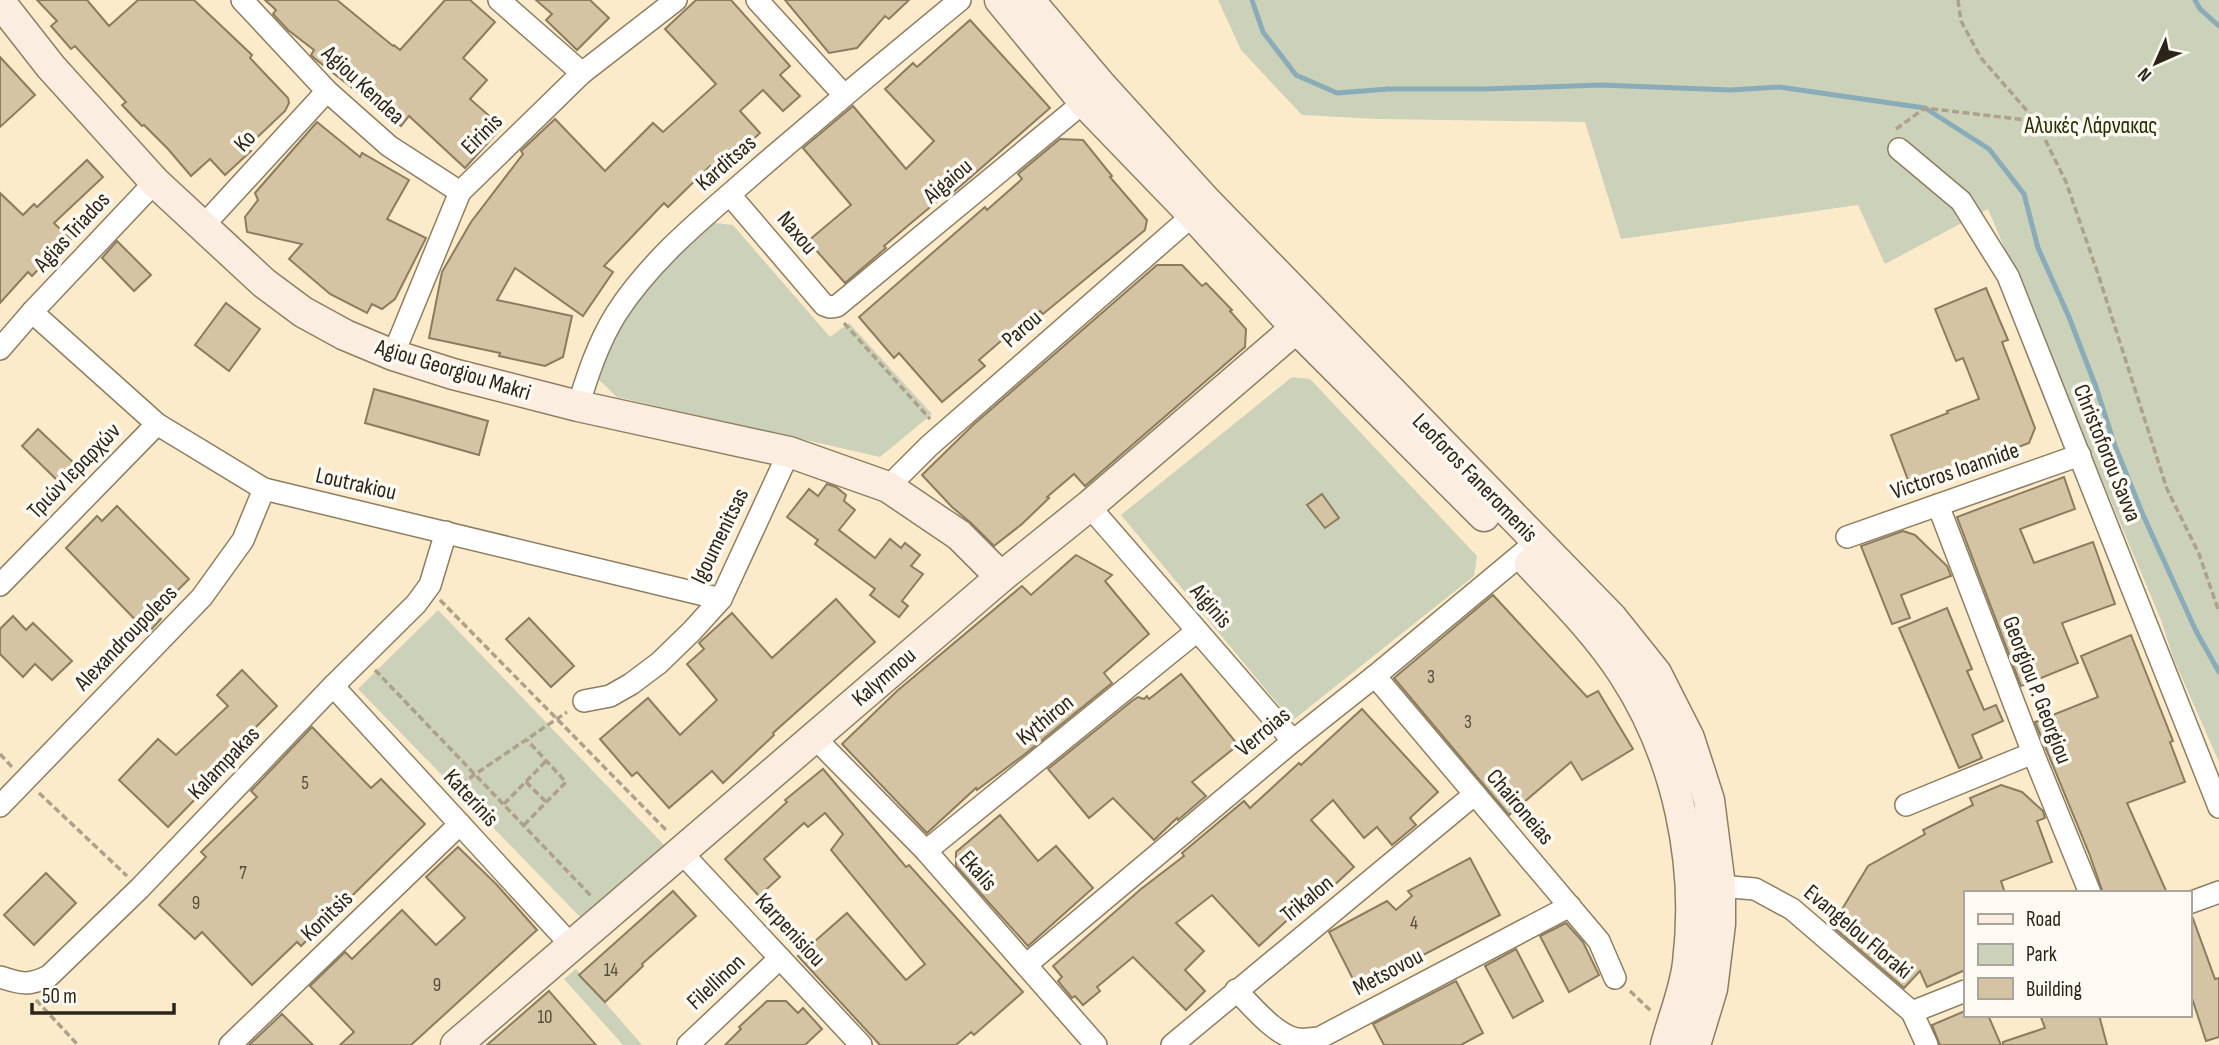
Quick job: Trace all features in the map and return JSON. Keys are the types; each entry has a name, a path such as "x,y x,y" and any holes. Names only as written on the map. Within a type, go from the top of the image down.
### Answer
{"street":[{"name":"Agiou Kendea","path":"242,0 327,91 389,146 460,192"},
{"path":"499,0 582,73"},
{"name":"Eirinis","path":"393,355 460,192 582,73 676,0"},
{"path":"757,0 844,95"},
{"name":"Karditsas","path":"578,406 599,342 642,278 684,236 844,95 960,0"},
{"name":"Leoforos Faneromenis","path":"1000,0 1092,93 1207,202 1305,320"},
{"name":"Leoforos Faneromenis","path":"1029,0 1092,93 1193,215 1305,320 1529,548 1612,618 1656,673 1689,738 1709,800 1706,885 1688,965 1661,1031"},
{"name":"Agiou Georgiou Makri","path":"0,2 51,67 155,182 264,283 303,312 345,335 393,355 453,374 578,406 789,452 888,487 959,535 1001,577"},
{"name":"Ko","path":"202,227 327,91"},
{"name":"Aigaiou","path":"827,306 837,306 845,301 1092,93"},
{"name":"Christoforou Savva","path":"1897,139 1961,201 2008,276 2219,807"},
{"name":"Agias Triados","path":"0,349 155,182"},
{"name":"Naxou","path":"730,195 827,306"},
{"name":"Parou","path":"888,487 943,434 1193,215"},
{"name":"Loutrakiou","path":"32,312 157,424 264,489 721,599"},
{"name":"Kalymnou","path":"456,1045 1305,320"},
{"name":"Τριών Ιεραρχών","path":"0,585 157,424"},
{"name":"Igoumenitsas","path":"584,701 610,696 631,684 659,663 721,599 789,452"},
{"name":"Victoros Ioannide","path":"1847,537 2080,455"},
{"name":"Alexandroupoleos","path":"0,806 202,597 243,540 264,489"},
{"name":"Georgiou P. Georgiou","path":"1938,505 2032,753 2089,891"},
{"name":"Aiginis","path":"1089,506 1293,741"},
{"name":"Kalampakas","path":"26,983 33,984 49,976 140,888 333,686 416,604 428,588 437,568 446,532"},
{"name":"Verroias","path":"1026,965 1529,548"},
{"name":"Kythiron","path":"926,851 1197,631"},
{"name":"Chaironeias","path":"1375,676 1599,941 1615,978"},
{"name":"Katerinis","path":"333,686 571,945"},
{"name":"Ekalis","path":"814,737 926,851 1096,1045"},
{"path":"1906,805 2032,753"},
{"name":"Trikalon","path":"1172,1045 1475,794"},
{"name":"Konitsis","path":"230,1045 460,824"},
{"name":"Karpenisiou","path":"682,850 861,1045"},
{"name":"Leoforos Faneromenis","path":"1695,1045 1712,989 1720,924 1706,885"},
{"name":"Evangelou Floraki","path":"1706,885 1755,889 1792,909 1912,1012 1927,1045"},
{"path":"2191,902 2219,892"},
{"name":"Metsovou","path":"1236,990 1279,1031 1296,1039 1319,1038 1570,905"},
{"name":"Filellinon","path":"688,1045 780,958"},
{"path":"0,977 16,983 26,983"},
{"path":"1912,1012 1964,991"}],"path":[{"path":"1958,0 1961,21 1981,58 2036,121 2066,182 2167,489 2199,554 2219,612"},
{"path":"1897,139 1925,108 2036,121"},
{"path":"827,306 943,434"},
{"path":"428,588 682,850"},
{"path":"362,657 608,914"},
{"path":"438,800 584,701"},
{"path":"524,825 566,782 526,740"},
{"path":"0,754 140,888"},
{"path":"504,804 546,761"},
{"path":"526,782 546,802"},
{"path":"1615,978 1661,1031"},
{"path":"26,983 40,1005 78,1045"}],"green space":[{"name":"Αλυκές Λάρνακας","path":"1218,0 2219,0 2219,762 2174,660 2161,620 1988,209 1885,264 1858,205 1621,239 1585,122 1378,119 1302,115 1241,50"},
{"path":"708,222 733,225 830,337 849,323 932,414 880,457 617,397 596,377 609,338 648,283"},
{"path":"1292,377 1310,379 1477,556 1474,576 1292,721 1121,515"},
{"path":"438,610 665,846 584,921 358,689"},
{"path":"576,969 642,1045 623,1045 564,979"}],"building":[{"path":"37,0 87,0 109,26 138,0 194,0 252,55 250,58 288,98 289,103 285,111 247,147 251,151 225,175 210,159 191,176 168,149 122,105 126,102 75,46 71,49 51,26 57,21"},
{"path":"265,0 337,0 400,50 445,0 470,0 495,22 463,58 487,80 470,99 502,127 465,168 409,116 401,126 314,58 311,55 314,50 288,30 273,14 276,10"},
{"path":"536,0 590,0 609,18 577,50 546,20 552,14"},
{"path":"696,0 731,0 790,66 780,75 800,96 783,111 763,90 740,111 760,133 716,173 710,166 668,207 664,203 604,266 613,272 583,316 515,268 497,300 572,316 563,357 545,366 429,338 442,272 471,222 523,154 521,151 555,119 605,171 653,123 663,132 716,84 665,29"},
{"path":"785,0 909,0 889,19 885,16 857,48 829,53"},
{"path":"970,20 1050,108 949,196 946,194 884,246 886,248 845,283 808,241 851,205 803,148 853,106 906,169 934,141 885,89 913,63 917,67"},
{"path":"0,57 35,95 0,127"},
{"path":"317,122 360,157 362,153 409,180 387,219 426,238 395,299 382,309 372,304 367,313 330,294 289,259 302,244 247,232 245,217 258,200 255,193"},
{"path":"1060,139 1083,140 1147,220 1145,230 1043,314 1040,311 1011,337 1009,334 979,360 985,366 942,402 899,353 894,358 859,317 985,207 987,210 1022,179 1018,174"},
{"path":"87,160 103,177 54,223 71,240 32,276 28,272 0,303 0,193 23,215 34,204 37,207"},
{"path":"117,241 151,275 134,291 102,258"},
{"path":"1157,265 1182,265 1202,286 1206,283 1246,329 1245,347 1085,486 1074,474 1047,497 1049,498 1022,524 994,546 922,475 973,425"},
{"path":"1986,288 2008,340 2002,342 2035,428 2029,443 2005,452 2008,459 1913,493 1891,435 1979,399 1963,358 1956,361 1935,309"},
{"path":"226,303 260,329 229,371 195,345"},
{"path":"374,389 488,421 479,455 365,423"},
{"path":"38,429 76,465 59,482 22,446"},
{"path":"2064,477 2075,509 2020,529 2034,563 2093,542 2115,604 2062,623 2078,663 2021,686 1957,517"},
{"path":"827,484 846,495 844,501 855,510 839,530 875,558 890,539 901,548 905,543 920,555 911,566 923,574 902,601 908,606 899,617 870,595 875,589 815,544 818,540 787,517 809,489 818,496"},
{"path":"1322,494 1339,518 1325,528 1307,505"},
{"path":"117,506 189,579 155,613 161,619 148,633 66,548 97,516 102,521"},
{"path":"1903,531 1915,535 1947,566 1951,576 1901,595 1910,618 1892,624 1861,546"},
{"path":"1076,555 1112,575 1105,581 1149,634 1104,673 1112,683 1025,754 977,790 976,788 927,833 842,744 897,691 1022,586 1031,595"},
{"path":"1493,595 1587,697 1598,691 1633,749 1582,780 1571,762 1509,815 1394,678"},
{"path":"836,599 875,642 773,733 774,735 723,783 712,771 669,808 637,772 632,776 600,739 648,698 680,735 717,700 687,664 704,649 699,643 732,613 772,658"},
{"path":"1947,608 1972,669 1967,671 1984,710 1996,705 2003,721 1972,735 1982,758 1959,768 1899,628"},
{"path":"13,616 26,630 33,623 72,661 52,680 35,664 23,677 0,654 0,629"},
{"path":"529,618 574,666 551,687 506,639"},
{"path":"2131,635 2173,741 2170,742 2185,782 2127,803 2166,891 2102,891 2035,722 2098,697 2081,656"},
{"path":"242,670 277,706 239,744 243,748 205,783 208,786 168,827 119,780 158,739 176,755 228,706 217,695"},
{"path":"1181,674 1238,745 1192,782 1206,796 1154,840 1113,798 1089,818 1048,769 1132,701 1138,697 1144,699 1147,696 1149,699"},
{"path":"1362,709 1438,792 1410,818 1416,825 1392,845 1377,827 1364,838 1333,800 1311,820 1354,867 1331,888 1327,884 1259,946 1212,895 1176,923 1204,951 1185,970 1205,991 1186,1010 1133,957 1097,987 1100,991 1083,1005 1075,996 1072,998 1058,981 1062,977 1053,966 1141,889 1184,856 1182,853 1244,801 1250,808"},
{"path":"312,727 371,788 381,779 425,824 301,946 297,942 252,985 202,932 195,939 159,905 206,857 201,852 257,797 251,791"},
{"path":"823,769 906,867 909,865 1023,992 974,1035 971,1032 956,1045 880,1045 798,956 847,913 906,980 925,964 831,850 843,834 825,813 808,827 804,823 764,859 780,877 759,896 725,859 787,802 785,800"},
{"path":"2001,785 2022,792 2043,811 2045,818 2037,821 2052,862 2001,881 2004,891 1964,891 1964,970 1927,987 1920,971 1904,988 1832,926 1868,866 1925,834 1923,830 1973,805 1970,798"},
{"path":"1000,815 1038,861 1056,846 1093,888 1028,946 956,866 956,852"},
{"path":"458,847 537,930 411,1045 340,1045 354,1032 310,986 345,952 352,959 402,910 436,945 465,918 426,877"},
{"path":"1470,858 1500,915 1358,989 1329,932 1387,901 1396,910 1412,896 1408,891"},
{"path":"46,873 76,903 34,945 4,915"},
{"path":"673,891 696,916 642,964 643,966 605,1002 579,975"},
{"path":"2191,916 2215,979 2219,978 2219,1037 2206,1041 2191,995"},
{"path":"1566,923 1583,942 1599,975 1569,992 1540,936"},
{"path":"1516,949 1543,1001 1513,1018 1485,966"},
{"path":"1456,981 1483,1033 1461,1045 1384,1045 1373,1024"},
{"path":"549,991 596,1045 487,1045"},
{"path":"767,1001 786,1001 798,1013 803,1008 822,1029 805,1045 725,1045 741,1029 739,1027"},
{"path":"1964,1011 1964,1017 1989,1017 2001,1045 1940,1045 1932,1025"},
{"path":"282,1014 313,1045 249,1045"},
{"path":"2041,1017 2100,1017 2107,1045 2003,1045 2003,1042 2045,1028"}],"waterway":[{"path":"1252,0 1263,32 1296,75 1337,93 1388,89 1601,85 1730,90 1779,87 1925,108 1989,149 2024,194 2038,248 2069,317 2143,515 2196,631 2219,672"},
{"path":"2195,0 2200,9 2219,26"}]}
